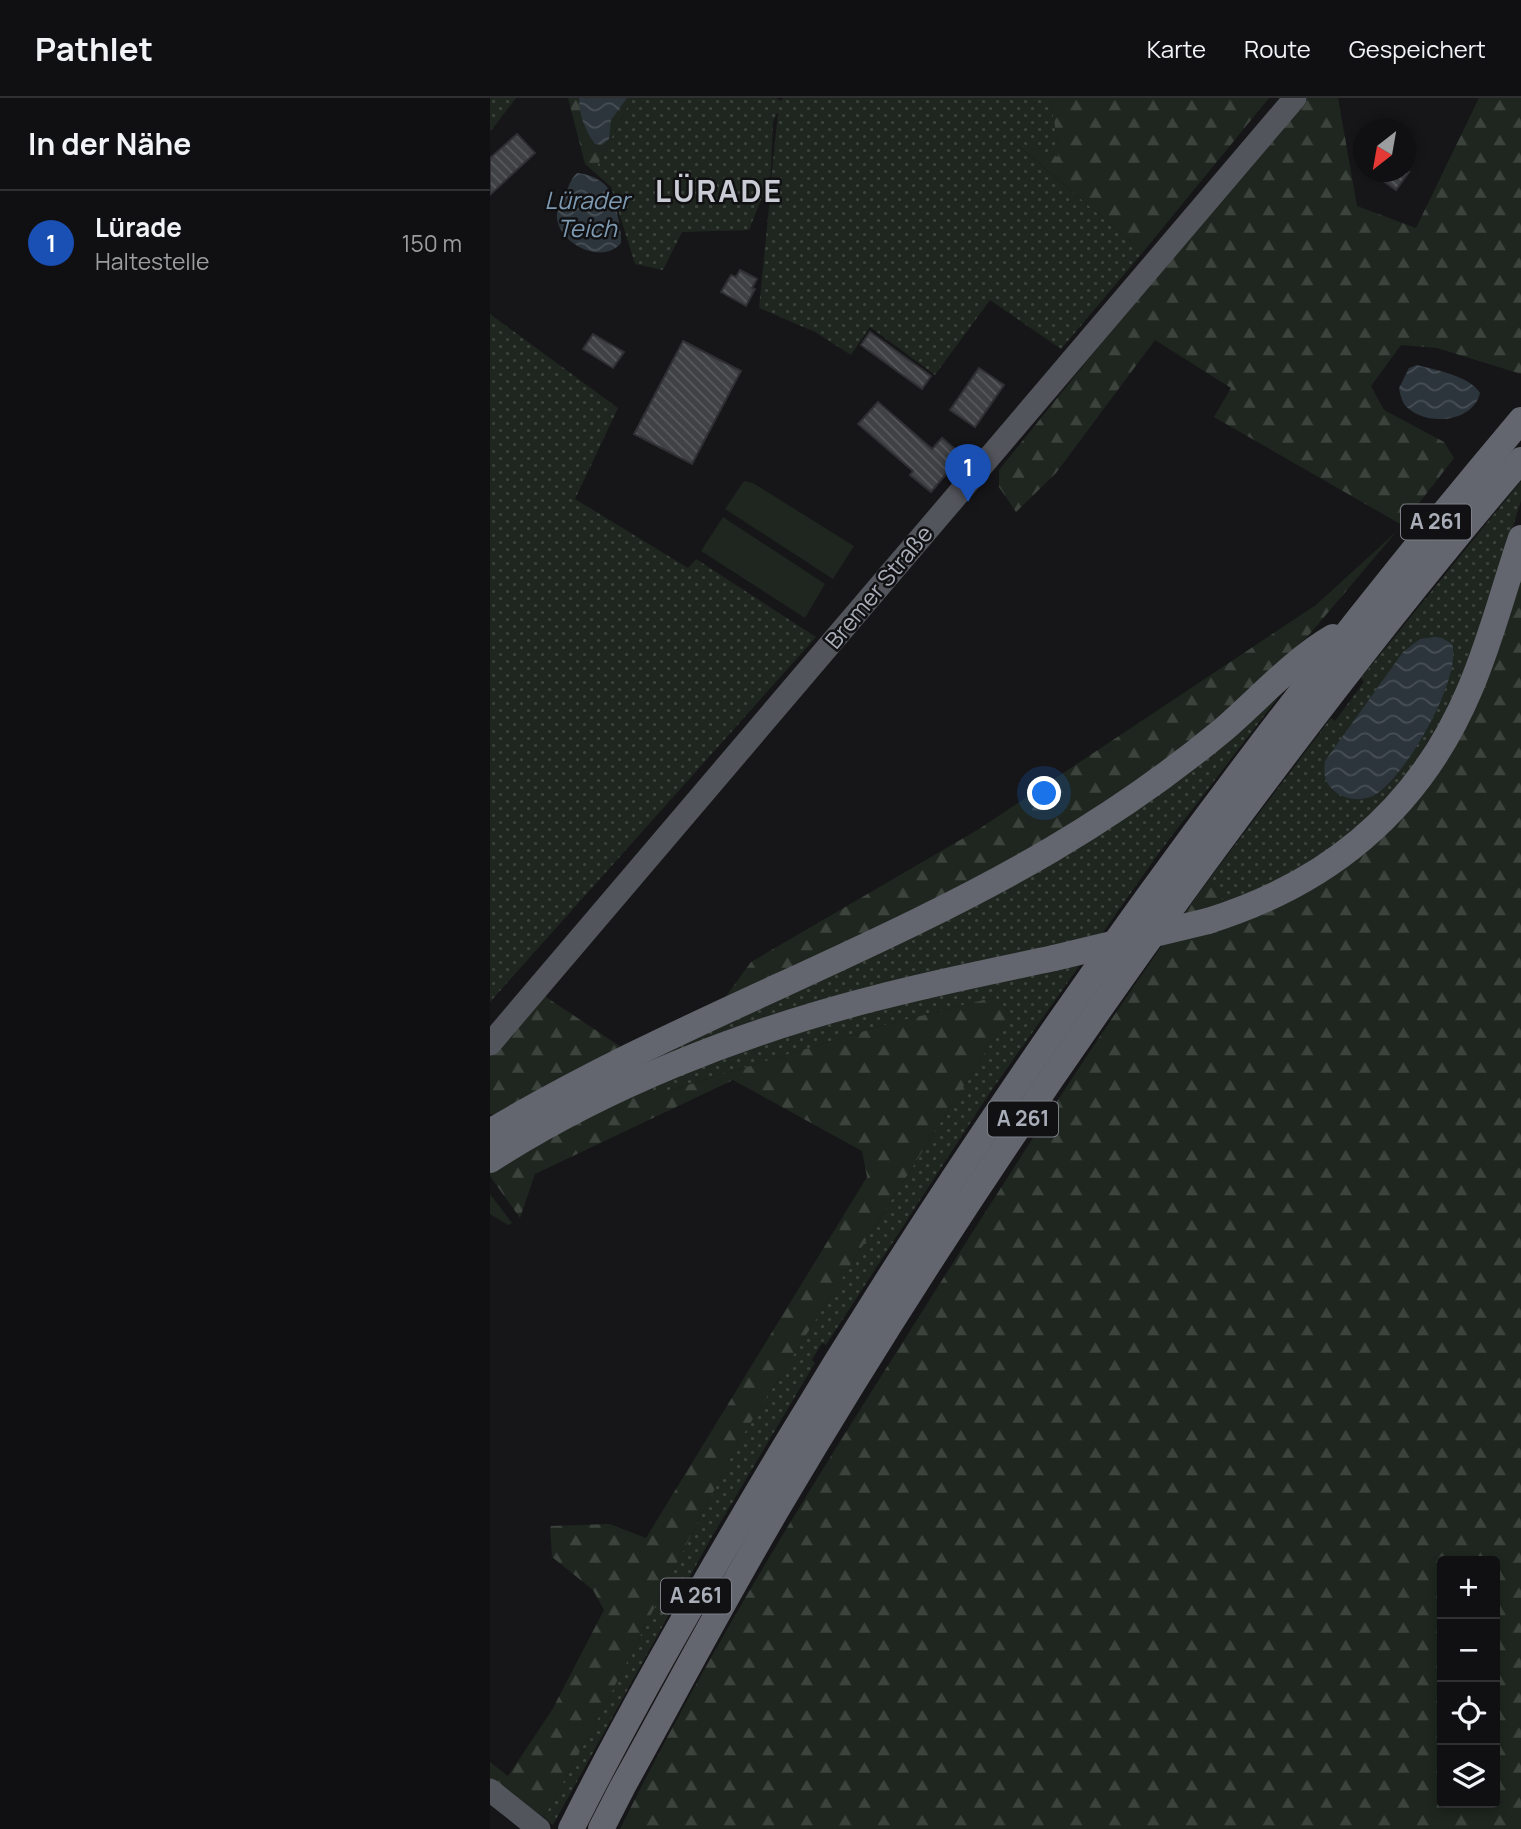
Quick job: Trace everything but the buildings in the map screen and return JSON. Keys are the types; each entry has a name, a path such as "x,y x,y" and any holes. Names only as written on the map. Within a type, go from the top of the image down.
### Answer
{"highway":[{"name":"A 261","path":"571,1829 691,1603 831,1370 999,1108 1225,792 1352,625 1521,420"},
{"name":"A 261","path":"601,1829 635,1762 780,1504 890,1325 1015,1131 1109,994 1316,711 1411,591 1521,460"},
{"path":"490,1160 581,1109 625,1088 694,1058 785,1024 869,999 1208,921 1265,901 1327,866 1377,825 1421,776 1447,737 1471,688 1521,538"},
{"path":"494,1126 653,1043 995,881 1051,849 1117,809 1181,763 1314,648 1352,625"}],"main road":[{"name":"Bremer Straße","path":"490,1044 1295,98"},
{"path":"490,1790 531,1823"}],"green space":[{"path":"490,98 516,98 490,132"},
{"path":"568,98 632,98 594,172 585,164"},
{"path":"632,98 776,98 781,101 783,98 1050,98 1058,158 1014,142 1143,252 1061,349 990,300 935,375 870,327 851,355 815,332 759,308 770,197 762,197 749,230 682,232 663,270 635,264 611,187 594,172","holes":["778,113 770,190 773,122"]},
{"path":"1050,98 1269,98 1143,252 1012,140 1058,157"},
{"path":"1299,98 1338,98 1357,206 1416,228 1479,98 1521,98 1521,374 1437,348 1401,345 1371,386 1384,410 1444,442 1454,458 1402,525 1214,417 1231,388 1155,340 1056,473 1016,512 999,487 999,470"},
{"path":"490,314 618,408 575,499 688,568 696,559 816,637 490,1002"},
{"path":"744,481 753,483 854,546 833,579 725,509"},
{"path":"1521,481 1521,501 1460,691 1392,798 1311,866 1231,905 1226,903 1207,882 1331,718 1335,721 1364,682 1361,678","holes":["1431,722 1397,773 1345,797 1330,788"]},
{"path":"723,517 825,584 805,618 701,551"},
{"path":"1397,531 1308,636 1161,765 1011,864 721,1003 751,962 979,829 1316,605"},
{"path":"1521,552 1521,1829 620,1829 723,1636 835,1449 1057,1102 1207,882 1231,905 1203,935 1392,823"},
{"path":"1274,695 1277,699 1161,850 989,1094 826,1345 822,1343 812,1360 815,1363 710,1540 553,1825 544,1817 601,1713 739,1441 1010,1013 995,997 881,1026 668,1091 644,1091 703,1064 1077,939 961,969 496,1136"},
{"path":"543,995 624,1049 495,1115 490,1114 490,1056"},
{"path":"995,997 1010,1013 739,1441 601,1713 544,1817 490,1781 490,1762 508,1776 552,1710 604,1610 593,1590 552,1557 550,1526 610,1524 646,1538 867,1177 862,1151 733,1080 535,1174 520,1218 490,1176 490,1172 566,1129 644,1091 668,1091 881,1026"},
{"path":"490,1194 512,1223 508,1225 490,1214"}],"water":[{"path":"579,98 627,98 611,120 609,139 602,145 595,144 588,134 581,116"},
{"name":"Lürader Teich","path":"577,173 597,179 604,184 613,198 621,243 613,249 594,252 583,249 574,244 560,228 558,211 570,182"},
{"path":"1417,365 1452,374 1469,382 1480,393 1475,403 1468,411 1446,419 1434,419 1412,411 1404,404 1399,388 1409,368"},
{"path":"1435,637 1452,644 1453,659 1440,702 1415,750 1386,786 1373,796 1355,799 1337,793 1326,779 1325,761 1403,652 1420,639"}],"place":[{"name":"Lürade","path":"968,502"}],"district":[{"name":"LÜRADE","path":"719,192"}]}
